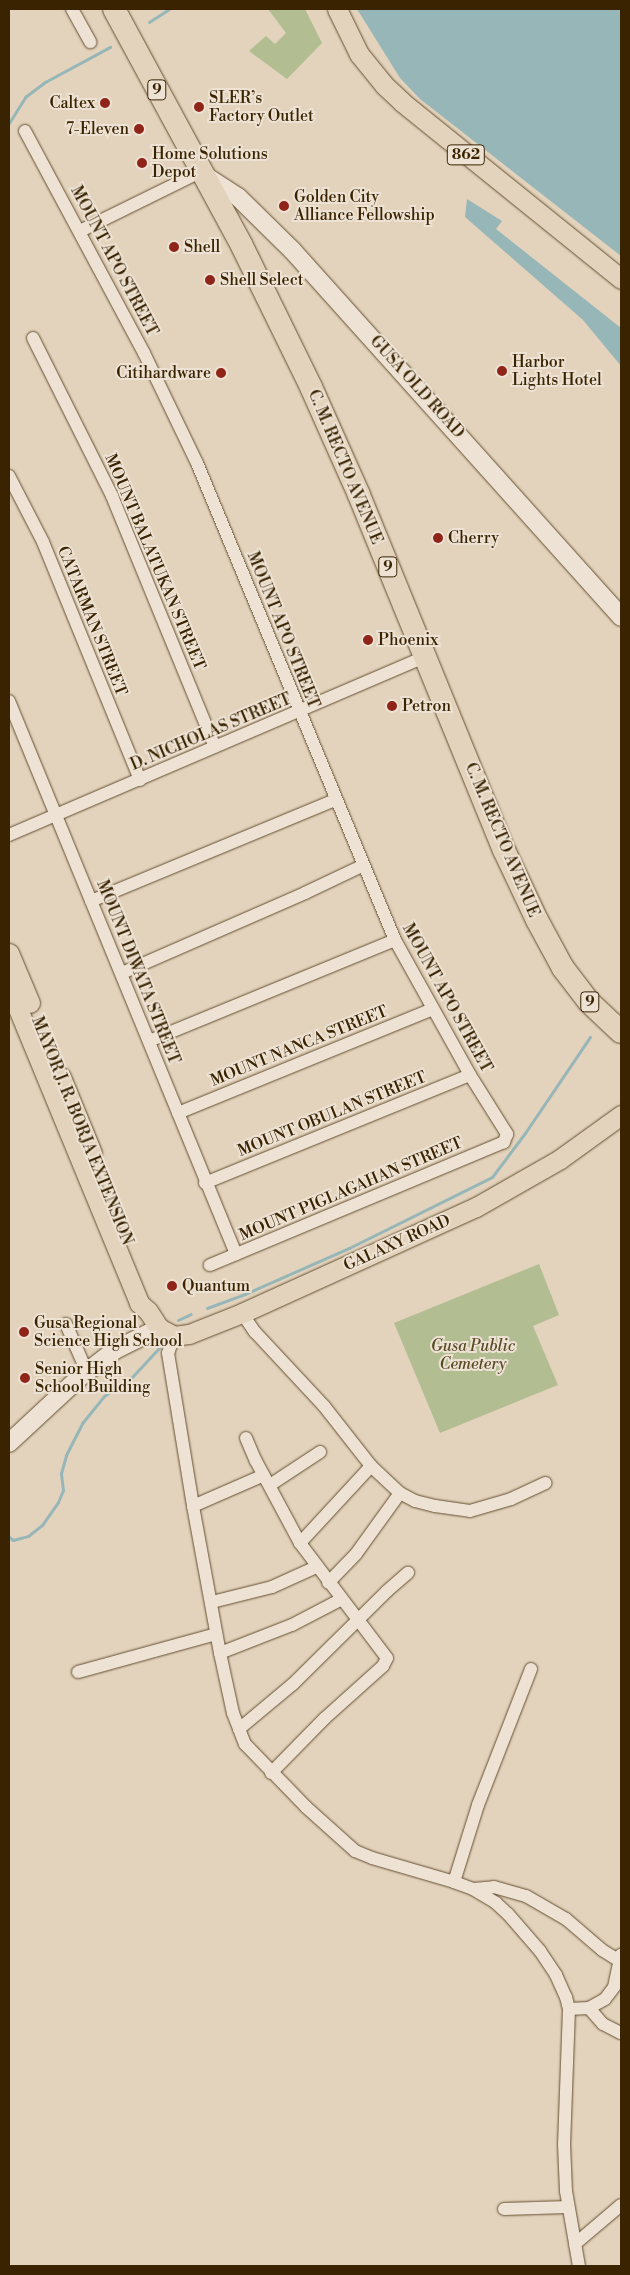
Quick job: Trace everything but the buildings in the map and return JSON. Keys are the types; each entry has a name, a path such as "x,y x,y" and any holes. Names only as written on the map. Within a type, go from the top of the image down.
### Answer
{"highway":[{"name":"C. M. RECTO AVENUE","path":"114,9 200,172 242,246 311,387 359,495 504,850 548,942 563,968 590,1002 621,1032"}],"main road":[{"name":"862","path":"337,9 360,54 390,90 427,124 621,279"},
{"name":"MAYOR J. R. BORJA EXTENSION","path":"9,953 69,1113"},
{"name":"MAYOR J. R. BORJA EXTENSION","path":"9,987 69,1113 150,1299 148,1311 166,1332"},
{"name":"GALAXY ROAD","path":"166,1332 189,1334 242,1313 476,1207 560,1159 621,1116"}],"street":[{"path":"72,9 90,42"},
{"name":"MOUNT APO STREET","path":"26,131 144,353 197,462 298,712 394,940 470,1075 507,1134 504,1142"},
{"path":"80,231 200,172"},
{"name":"GUSA OLD ROAD","path":"200,172 238,197 292,250 621,617"},
{"name":"MOUNT BALATUKAN STREET","path":"33,338 112,496 215,747"},
{"name":"CATARMAN STREET","path":"9,476 43,542 140,780"},
{"name":"D. NICHOLAS STREET","path":"9,835 425,657"},
{"name":"MOUNT DIWATA STREET","path":"9,702 236,1254"},
{"path":"91,901 335,800"},
{"path":"122,973 305,893 364,865"},
{"path":"149,1041 394,940"},
{"name":"MOUNT NANCA STREET","path":"178,1113 433,1008"},
{"name":"MOUNT OBULAN STREET","path":"206,1183 470,1075"},
{"name":"MOUNT PIGLAGAHAN STREET","path":"210,1266 504,1142"},
{"path":"242,1313 255,1332 324,1406 371,1466 400,1493 415,1501 434,1506 470,1511 511,1499 546,1483"},
{"path":"66,1324 87,1372"},
{"path":"9,1443 87,1372 115,1350 166,1332 193,1506 212,1602 216,1634 239,1729 245,1744 271,1773 355,1851 473,1889 496,1903 540,1951 563,1987 569,2009 564,2144 568,2206 579,2266"},
{"path":"246,1438 300,1543 328,1583 385,1654 386,1661 271,1773"},
{"path":"193,1506 267,1480 320,1452"},
{"path":"300,1543 371,1466"},
{"path":"328,1583 356,1554 400,1493"},
{"path":"212,1602 272,1586 316,1567"},
{"path":"239,1729 294,1684 408,1573"},
{"path":"220,1653 292,1625 342,1599"},
{"path":"78,1672 216,1634"},
{"path":"454,1882 478,1805 532,1669"},
{"path":"473,1889 494,1887 526,1896 566,1919 602,1950 621,1960 611,1993 600,2003 589,2008 569,2009"},
{"path":"589,2008 604,2024 621,2033"},
{"path":"575,2244 621,2205"},
{"path":"504,2209 568,2206"}],"green space":[{"path":"268,9 305,9 322,43 287,79 249,51 266,36 275,44 286,33"},
{"name":"Gusa Public Cemetery","path":"539,1264 559,1315 533,1326 558,1385 440,1433 394,1323"}],"water":[{"path":"357,9 621,9 621,256 420,99 400,78"},
{"path":"467,199 502,221 496,229 621,328 621,366 583,320 465,217"}],"waterway":[{"path":"149,22 169,9"},
{"path":"9,123 25,97 45,82 110,47"},
{"path":"207,1308 245,1294 349,1248 492,1177 525,1133 590,1037"},
{"path":"178,1320 191,1314"},
{"path":"9,1537 13,1540 28,1536 42,1525 58,1502 63,1490 61,1473 66,1455 83,1422 104,1396 132,1377 159,1348"}],"place":[{"name":"Caltex","path":"105,103"},
{"name":"SLER’s Factory Outlet","path":"199,107"},
{"name":"7-Eleven","path":"139,129"},
{"name":"Home Solutions Depot","path":"142,163"},
{"name":"Golden City Alliance Fellowship","path":"284,206"},
{"name":"Shell","path":"174,247"},
{"name":"Shell Select","path":"210,280"},
{"name":"Harbor Lights Hotel","path":"502,371"},
{"name":"Citihardware","path":"221,373"},
{"name":"Cherry","path":"438,538"},
{"name":"Phoenix","path":"368,640"},
{"name":"Petron","path":"392,706"},
{"name":"Quantum","path":"172,1286"},
{"name":"Gusa Regional Science High School","path":"24,1332"},
{"name":"Senior High School Building","path":"25,1378"}]}
